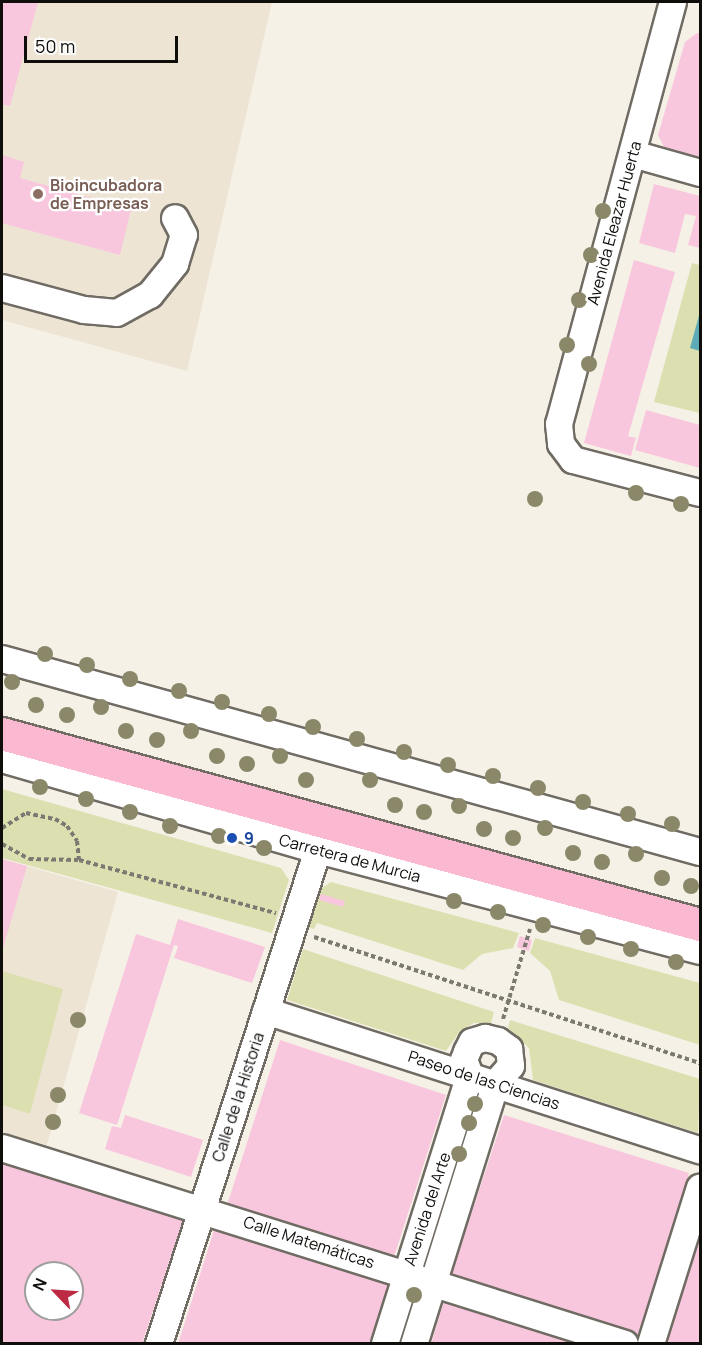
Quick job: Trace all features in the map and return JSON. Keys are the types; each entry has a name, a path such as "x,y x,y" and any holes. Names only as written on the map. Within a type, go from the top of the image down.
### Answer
{"main road":[{"path":"2,713 700,903"},
{"name":"Carretera de Murcia","path":"2,734 700,925"}],"street":[{"name":"Avenida Eleazar Huerta","path":"674,2 559,424 561,444 573,460 700,493"},
{"path":"633,154 700,173"},
{"path":"2,288 84,309 117,314 150,295 175,264 184,235 175,218"},
{"path":"2,659 700,852"},
{"name":"Carretera de Murcia","path":"2,759 318,850 700,951"},
{"name":"Calle de la Historia","path":"159,1344 318,850"},
{"name":"Paseo de las Ciencias","path":"266,1011 700,1150"},
{"path":"470,1075 464,1059 472,1042 485,1038 498,1041 509,1049 511,1066 496,1083"},
{"name":"Avenida del Arte","path":"385,1344 470,1075"},
{"name":"Avenida del Arte","path":"414,1344 496,1083"},
{"name":"Calle Matemáticas","path":"2,1148 202,1208 625,1344"},
{"path":"651,1344 700,1188"}],"path":[{"path":"2,828 26,813 55,819 67,826 77,840 79,860"},
{"path":"2,844 29,859 79,860 274,912 292,930 700,1063"},
{"path":"498,1041 507,1001 530,928"}],"shaded area":[{"path":"2,2 272,2 187,371 2,320"},
{"path":"2,859 118,892 47,1145 2,1133"}],"green space":[{"path":"692,263 700,265 700,413 654,402"},
{"path":"2,789 281,868 289,880 272,933 2,858"},
{"path":"331,882 519,933 513,948 482,954 463,970 317,923 314,929 307,927 319,890"},
{"path":"535,938 700,983 700,1045 559,1000 550,971 530,953"},
{"path":"303,949 494,1012 491,1023 474,1023 460,1031 446,1051 287,1000"},
{"path":"2,971 63,989 30,1114 2,1105"},
{"path":"510,1020 700,1079 698,1133 533,1080 529,1048 508,1028"}],"water":[{"path":"700,312 700,351 690,348"}],"building":[{"path":"2,2 38,2 10,106 2,104"},
{"path":"697,33 700,34 700,157 664,147 658,135 685,42"},
{"name":"Bioincubadora de Empresas","path":"2,155 24,162 20,178 131,209 120,255 2,223"},
{"path":"654,184 700,196 700,248 688,245 696,216 685,214 675,253 639,243"},
{"path":"634,260 675,272 628,436 636,438 631,456 584,443"},
{"path":"646,410 700,425 700,468 635,450"},
{"path":"2,859 27,866 2,952"},
{"path":"321,894 345,901 343,907 319,900"},
{"path":"178,919 265,947 252,983 174,958 178,946 174,945 117,1125 79,1113 136,934 170,945"},
{"path":"520,936 532,940 529,951 517,947"},
{"path":"280,1040 446,1095 393,1260 227,1205"},
{"path":"125,1115 203,1140 191,1177 105,1149 112,1126 121,1128"},
{"path":"504,1115 689,1173 637,1338 450,1278"},
{"path":"2,1157 185,1214 142,1344 2,1344"},
{"path":"216,1224 390,1281 369,1344 178,1344"},
{"path":"700,1235 700,1344 670,1344 667,1337"},
{"path":"445,1298 591,1344 431,1344"}],"place":[{"name":"Bioincubadora de Empresas","path":"38,194"},
{"name":"9","path":"232,838"}]}
